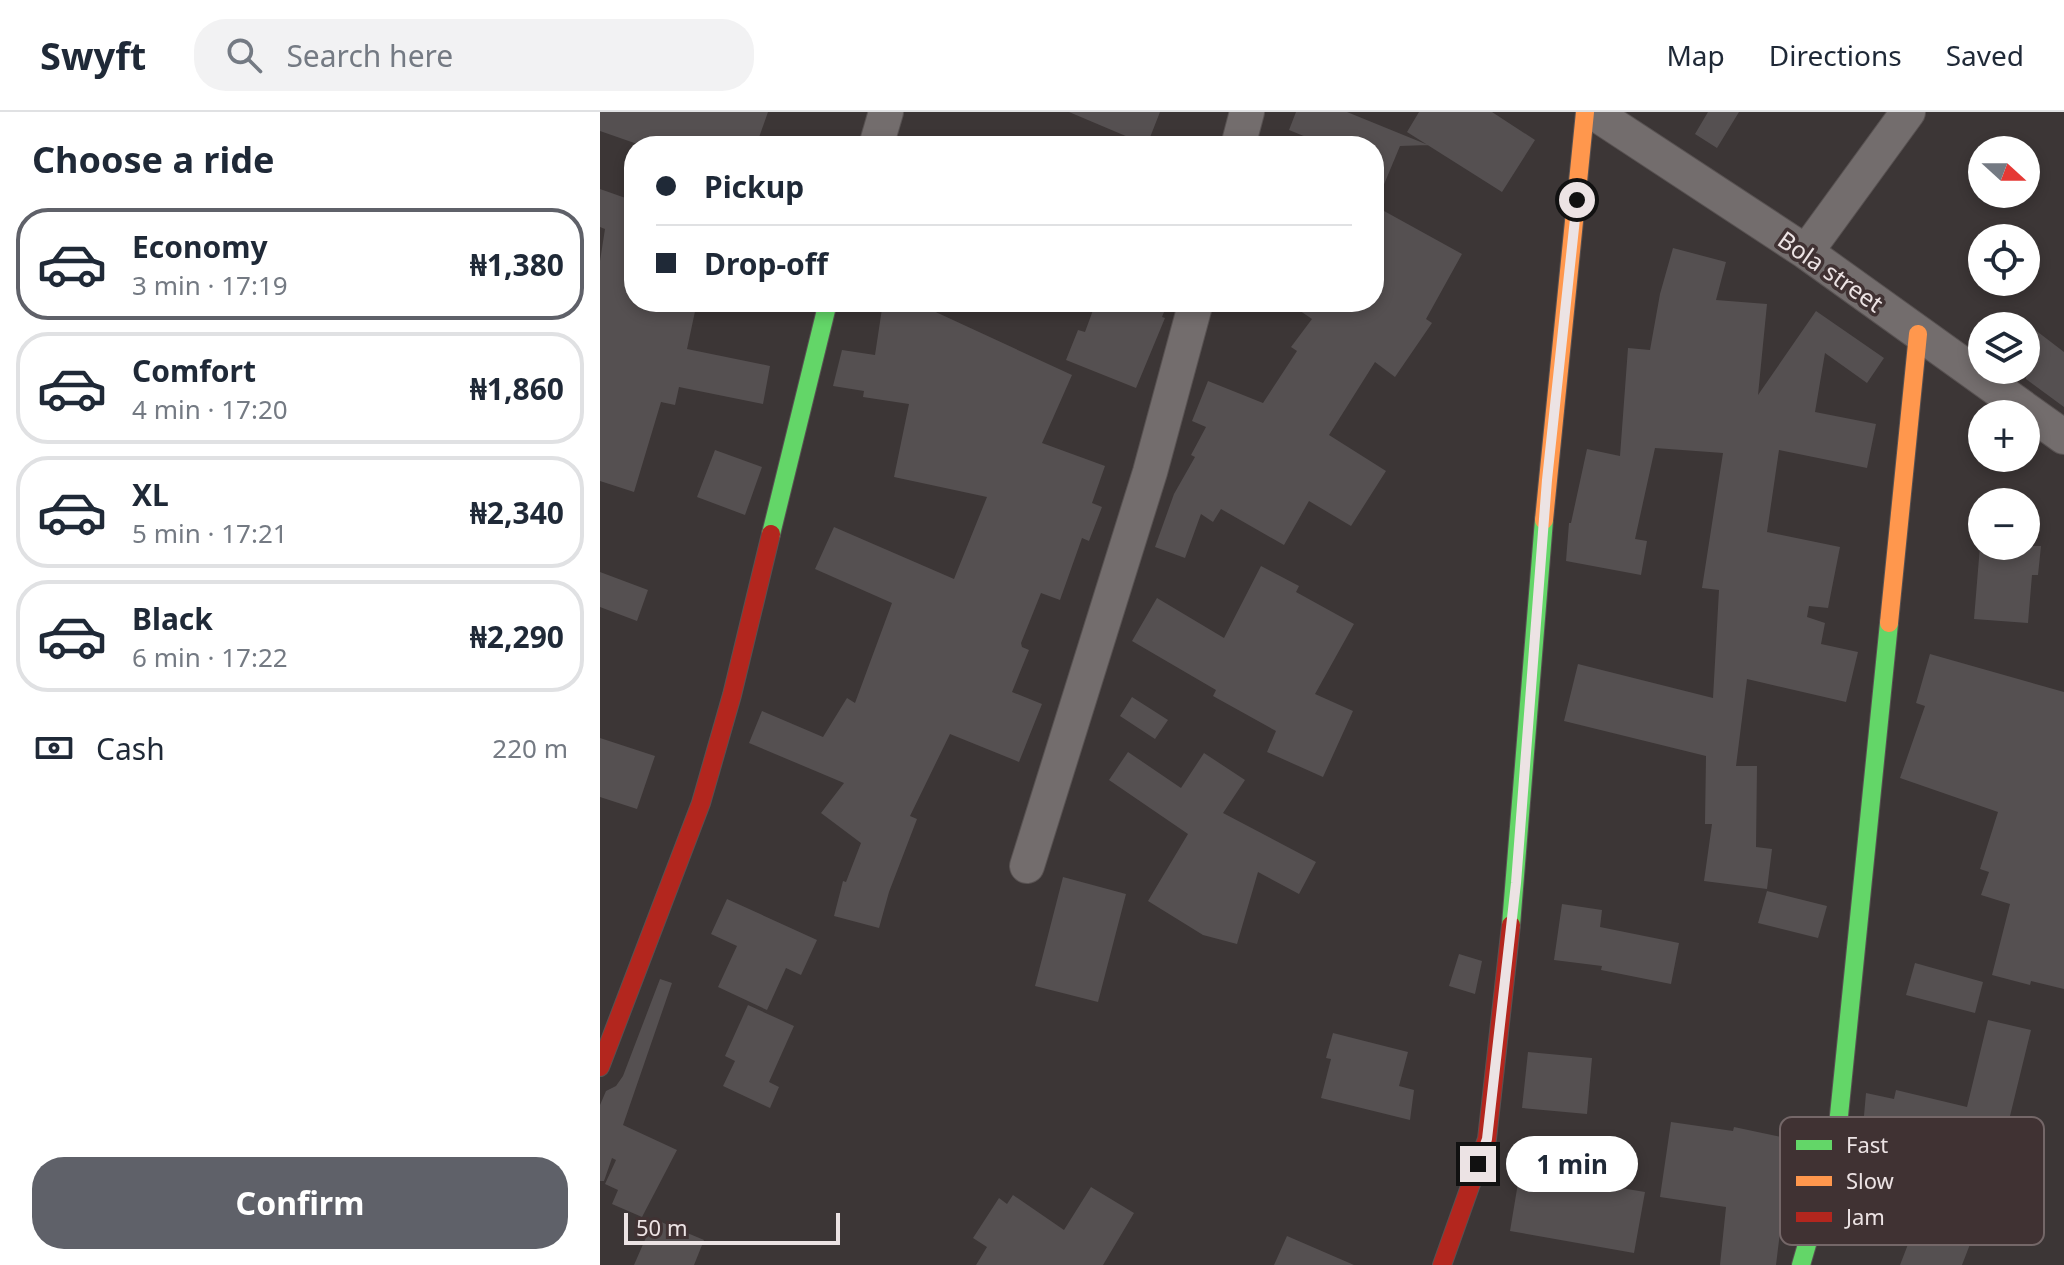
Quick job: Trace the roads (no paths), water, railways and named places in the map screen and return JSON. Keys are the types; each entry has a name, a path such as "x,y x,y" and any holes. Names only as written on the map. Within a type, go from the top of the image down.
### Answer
{"street":[{"path":"879,136 886,112"},
{"path":"1241,136 1247,112"},
{"path":"1442,1265 1487,1139 1516,883 1546,496 1585,112"},
{"name":"Bola street","path":"1593,112 1806,252 2064,437"},
{"path":"1806,252 1908,112"},
{"path":"600,1067 701,803 735,680 826,312"},
{"path":"1027,866 1150,472 1193,312"},
{"path":"1839,1117 1918,334"},
{"path":"1801,1265 1807,1245"}]}
